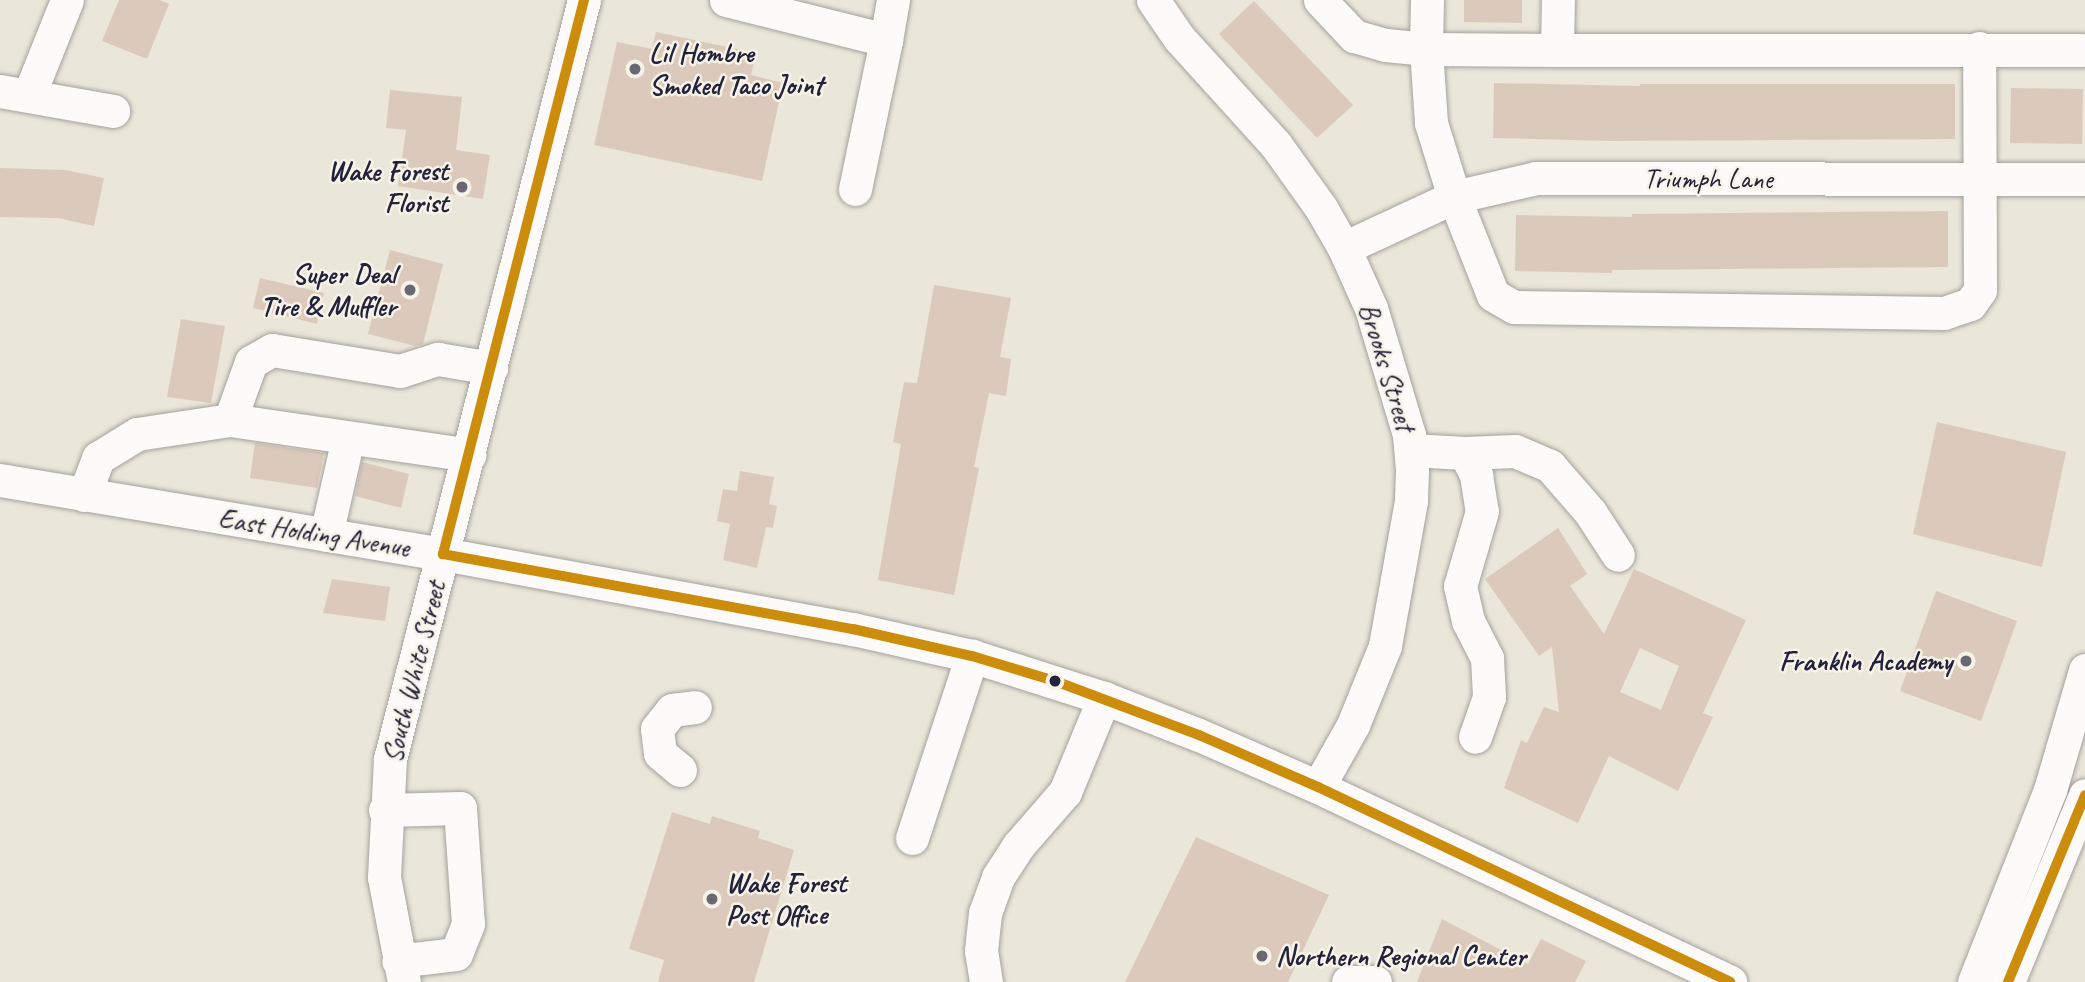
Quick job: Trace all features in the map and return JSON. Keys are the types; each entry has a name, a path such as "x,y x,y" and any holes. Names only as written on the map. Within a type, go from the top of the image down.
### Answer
{"street":[{"path":"67,0 15,93 113,111"},
{"name":"South White Street","path":"401,971 384,877 385,810 390,759 584,0"},
{"path":"726,0 886,40"},
{"path":"855,189 892,0"},
{"name":"Brooks Street","path":"1153,0 1179,38 1276,145 1321,208 1344,248 1371,308 1384,346 1411,450 1411,501 1385,646 1353,725 1318,787"},
{"path":"1320,0 1354,36 1386,45 1426,49 2081,50"},
{"path":"1427,0 1426,49 1431,123 1454,197 1493,295 1514,307 1944,313 1970,304 1980,290 1979,48"},
{"path":"1556,50 1558,0"},
{"name":"Triumph Lane","path":"1344,248 1454,197 1535,178 2085,179"},
{"path":"230,420 251,362 272,350 400,371 438,359 491,368"},
{"path":"83,495 98,457 137,434 230,420 469,455"},
{"path":"326,535 348,438"},
{"path":"1411,450 1465,453 1515,451 1550,466 1590,512 1618,555"},
{"path":"1465,453 1476,475 1482,511 1460,586 1468,621 1487,658 1489,697 1475,737"},
{"name":"East Holding Avenue","path":"0,480 443,554 853,629 972,656 1104,698 1318,787 1673,969 1730,982"},
{"path":"912,838 972,656"},
{"path":"1974,982 2050,790 2085,670"},
{"path":"986,982 981,951 985,913 998,877 1018,846 1065,792 1104,698"},
{"path":"680,770 660,753 657,729 672,710 695,707"},
{"path":"2008,982 2085,795"},
{"path":"385,810 460,808 468,924 456,954 401,971"},
{"path":"1348,982 1375,982"}],"building":[{"path":"119,0 159,0 169,4 147,59 102,41"},
{"path":"1464,0 1522,0 1522,23 1464,22"},
{"path":"1254,1 1353,105 1317,138 1219,34"},
{"path":"656,32 756,53 751,75 783,83 762,181 594,145 617,42 652,49"},
{"path":"1494,83 1640,86 1955,84 1955,139 1611,141 1493,138"},
{"path":"2011,88 2083,89 2082,144 2010,143"},
{"path":"390,90 462,97 456,150 490,155 483,199 398,186 406,130 386,128"},
{"path":"0,168 65,170 104,178 94,226 58,218 0,217"},
{"path":"1948,211 1948,267 1612,270 1612,273 1515,271 1516,215 1632,217 1632,214"},
{"path":"390,250 443,264 423,344 415,346 368,334"},
{"path":"260,278 324,293 317,324 253,308"},
{"path":"934,285 1011,298 1000,357 1011,359 1006,396 989,393 974,467 979,468 954,595 878,580 901,444 893,442 904,382 917,383"},
{"path":"181,319 225,326 211,403 167,397"},
{"path":"1937,422 2066,452 2042,567 1913,534"},
{"path":"255,443 324,453 317,488 250,478"},
{"path":"362,462 409,474 401,508 355,496"},
{"path":"740,471 774,477 769,504 777,506 773,528 766,527 757,568 723,560 730,524 717,521 723,489 737,491"},
{"path":"1558,528 1587,574 1570,586 1604,634 1634,569 1746,620 1703,713 1713,717 1678,791 1609,756 1578,823 1504,788 1521,740 1527,743 1544,707 1559,712 1552,647 1539,656 1485,579","holes":["1640,648 1679,666 1661,710 1620,692"]},
{"path":"332,579 390,587 385,621 323,613"},
{"path":"1936,591 2017,621 1981,721 1900,691"},
{"name":"Wake Forest Post Office","path":"672,812 710,824 712,816 760,831 758,838 794,850 754,982 658,982 664,960 629,949"},
{"path":"1196,837 1329,895 1288,982 1125,982"},
{"path":"1442,919 1528,964 1541,939 1586,961 1575,982 1417,982"}],"transit line":[{"path":"584,0 443,554 853,629 972,656 1055,681 1199,735 1318,787 1730,982"},
{"path":"2008,982 2085,795"}],"place":[{"name":"Lil Hombre Smoked Taco Joint","path":"635,69"},
{"name":"Wake Forest Florist","path":"462,187"},
{"name":"Super Deal Tire & Muffler","path":"410,290"},
{"name":"Franklin Academy","path":"1966,661"},
{"name":"Wake Forest Post Office","path":"712,899"},
{"name":"Northern Regional Center","path":"1262,956"}]}
